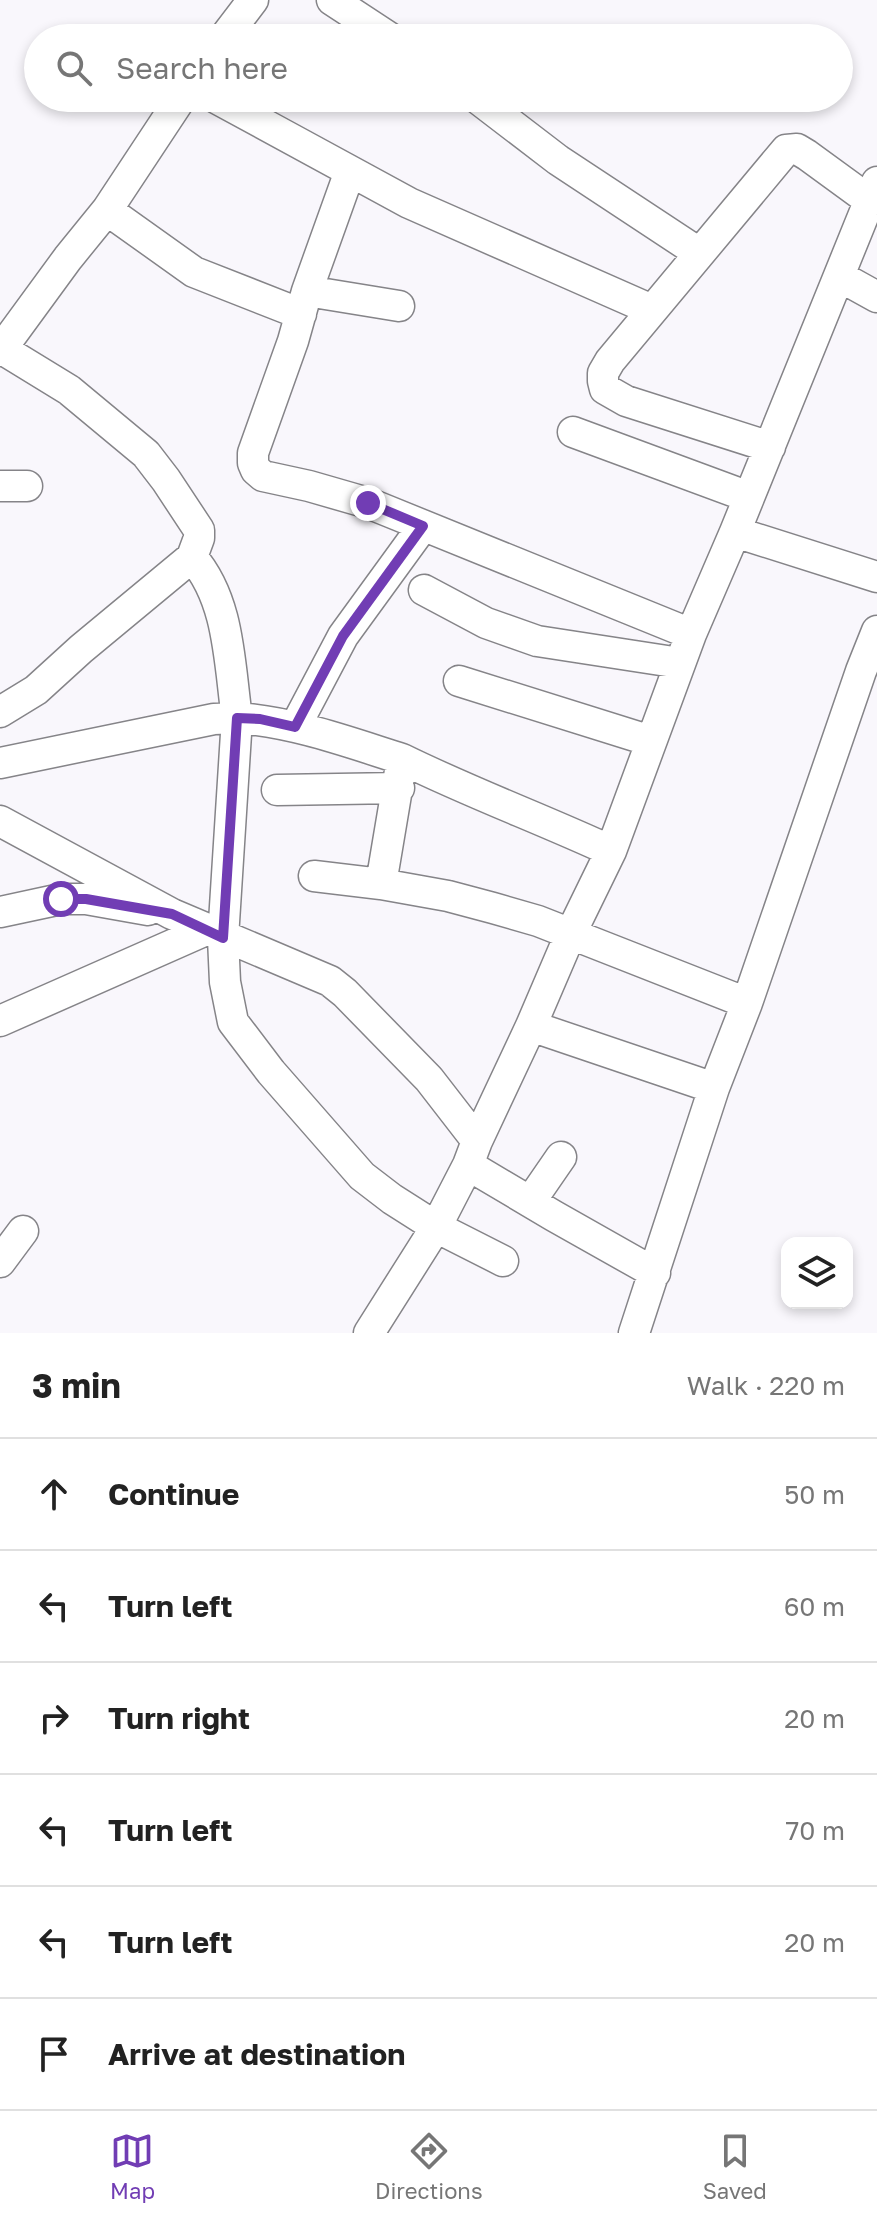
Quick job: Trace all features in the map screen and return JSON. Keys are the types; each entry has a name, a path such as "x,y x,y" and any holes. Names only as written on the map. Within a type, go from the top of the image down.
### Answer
{"street":[{"path":"235,24 253,0"},
{"path":"332,0 369,24"},
{"path":"0,712 36,690 192,557 199,538 195,522 146,454 69,390 1,350 107,210 172,112"},
{"path":"242,112 409,203 652,310"},
{"path":"495,112 558,160 699,253"},
{"path":"369,1333 436,1227 611,851 691,634 770,447 873,191 797,149 786,150 628,338 603,373 605,389 626,401 770,447"},
{"path":"350,171 253,453 256,470 272,480 309,486 368,503 691,634"},
{"path":"107,210 194,272 304,303 399,306"},
{"path":"839,276 877,297"},
{"path":"573,432 749,497"},
{"path":"295,727 343,636 423,526"},
{"path":"735,532 877,577"},
{"path":"192,557 206,573 223,614 237,718 215,934 233,1022 271,1072 362,1176 436,1227 503,1261"},
{"path":"424,590 486,623 537,641 680,663"},
{"path":"634,1333 714,1088 747,1003 877,631"},
{"path":"459,681 651,741"},
{"path":"0,763 214,719 260,719 295,727 400,774 447,781 611,851"},
{"path":"277,790 400,774"},
{"path":"381,884 400,774"},
{"path":"0,821 172,914 330,981 429,1079 472,1153 530,1202 655,1273"},
{"path":"314,876 448,896 538,921 747,1003"},
{"path":"0,912 61,899 86,899 172,914"},
{"path":"0,1021 215,934"},
{"path":"531,1026 714,1088"},
{"path":"530,1202 561,1157"},
{"path":"0,1262 23,1231"}],"route":[{"path":"61,899 86,899 172,914 223,938 237,718 260,719 295,727 343,636 423,526 368,503"}]}
